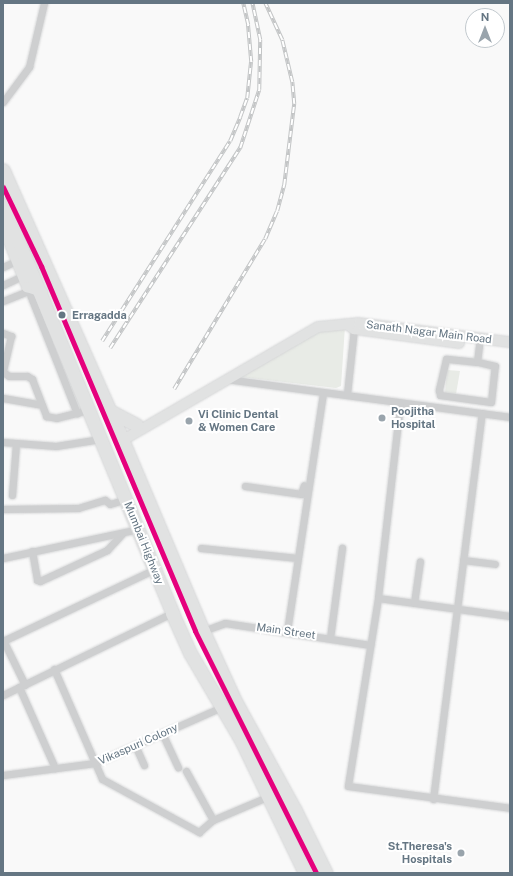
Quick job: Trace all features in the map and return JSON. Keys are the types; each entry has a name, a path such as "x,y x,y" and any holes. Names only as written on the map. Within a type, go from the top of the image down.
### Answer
{"highway":[{"name":"Mumbai Highway","path":"3,170 121,436 202,631 235,701 254,733 326,873"},
{"path":"4,206 18,203"},
{"name":"Mumbai Highway","path":"4,206 42,292 82,412 100,439 156,569 172,613 190,653 241,740 267,797 305,873"},
{"path":"23,249 36,244"},
{"path":"110,411 136,425"},
{"path":"241,740 254,733"}],"street":[{"path":"3,102 29,67 44,3"},
{"path":"3,227 16,262 82,412 49,418 41,405 30,377 9,376 3,372 11,336 3,333"},
{"path":"3,267 16,262"},
{"path":"3,285 22,276"},
{"path":"3,301 28,289 42,292"},
{"name":"Sanath Nagar Main Road","path":"351,327 359,323 510,342"},
{"path":"121,436 158,418 318,327 351,327 510,349"},
{"path":"347,394 351,327"},
{"path":"476,362 479,345"},
{"path":"446,359 476,362 495,366 491,402 440,395 439,390 446,359"},
{"path":"226,379 322,393 347,394 400,404 510,417"},
{"path":"286,631 297,558 306,481 322,393"},
{"path":"3,398 41,405"},
{"path":"400,404 378,598 348,786 433,799 510,806"},
{"path":"433,799 482,414"},
{"path":"121,436 136,425 158,418"},
{"path":"3,442 56,446 100,439"},
{"path":"12,494 16,443"},
{"path":"245,486 301,494 306,481"},
{"path":"3,510 78,508 105,500 110,504 126,499"},
{"path":"3,558 138,530"},
{"path":"32,551 37,580 40,581 107,550 122,534"},
{"path":"201,548 297,558"},
{"path":"330,638 342,548"},
{"path":"463,560 495,564"},
{"path":"414,603 420,561"},
{"path":"55,768 3,641 156,569"},
{"path":"378,598 510,616"},
{"path":"3,695 172,613"},
{"name":"Main Street","path":"202,631 225,623 286,631 370,645"},
{"path":"54,669 103,781 199,832 213,820 267,797"},
{"name":"Vikaspuri Colony","path":"3,775 94,763 222,707"},
{"path":"162,733 178,768"},
{"path":"135,745 144,765"},
{"path":"186,771 213,820"}],"shaded area":[{"path":"345,326 341,386 336,388 241,377 317,332"},
{"path":"447,370 460,371 456,394 445,393"}],"railway":[{"path":"102,341 230,141 247,98 251,62 248,25 243,3"},
{"path":"110,348 240,148 259,90 260,40 252,3"},
{"path":"174,389 265,239 277,211 284,185 294,104 292,82 282,40 265,3"}],"transit line":[{"path":"3,187 41,266 195,631 316,873"}],"place":[{"name":"Erragadda","path":"62,315"},
{"name":"Poojitha Hospital","path":"382,418"},
{"name":"Vi Clinic Dental & Women Care","path":"189,421"},
{"name":"St.Theresa's Hospitals","path":"461,853"}]}
